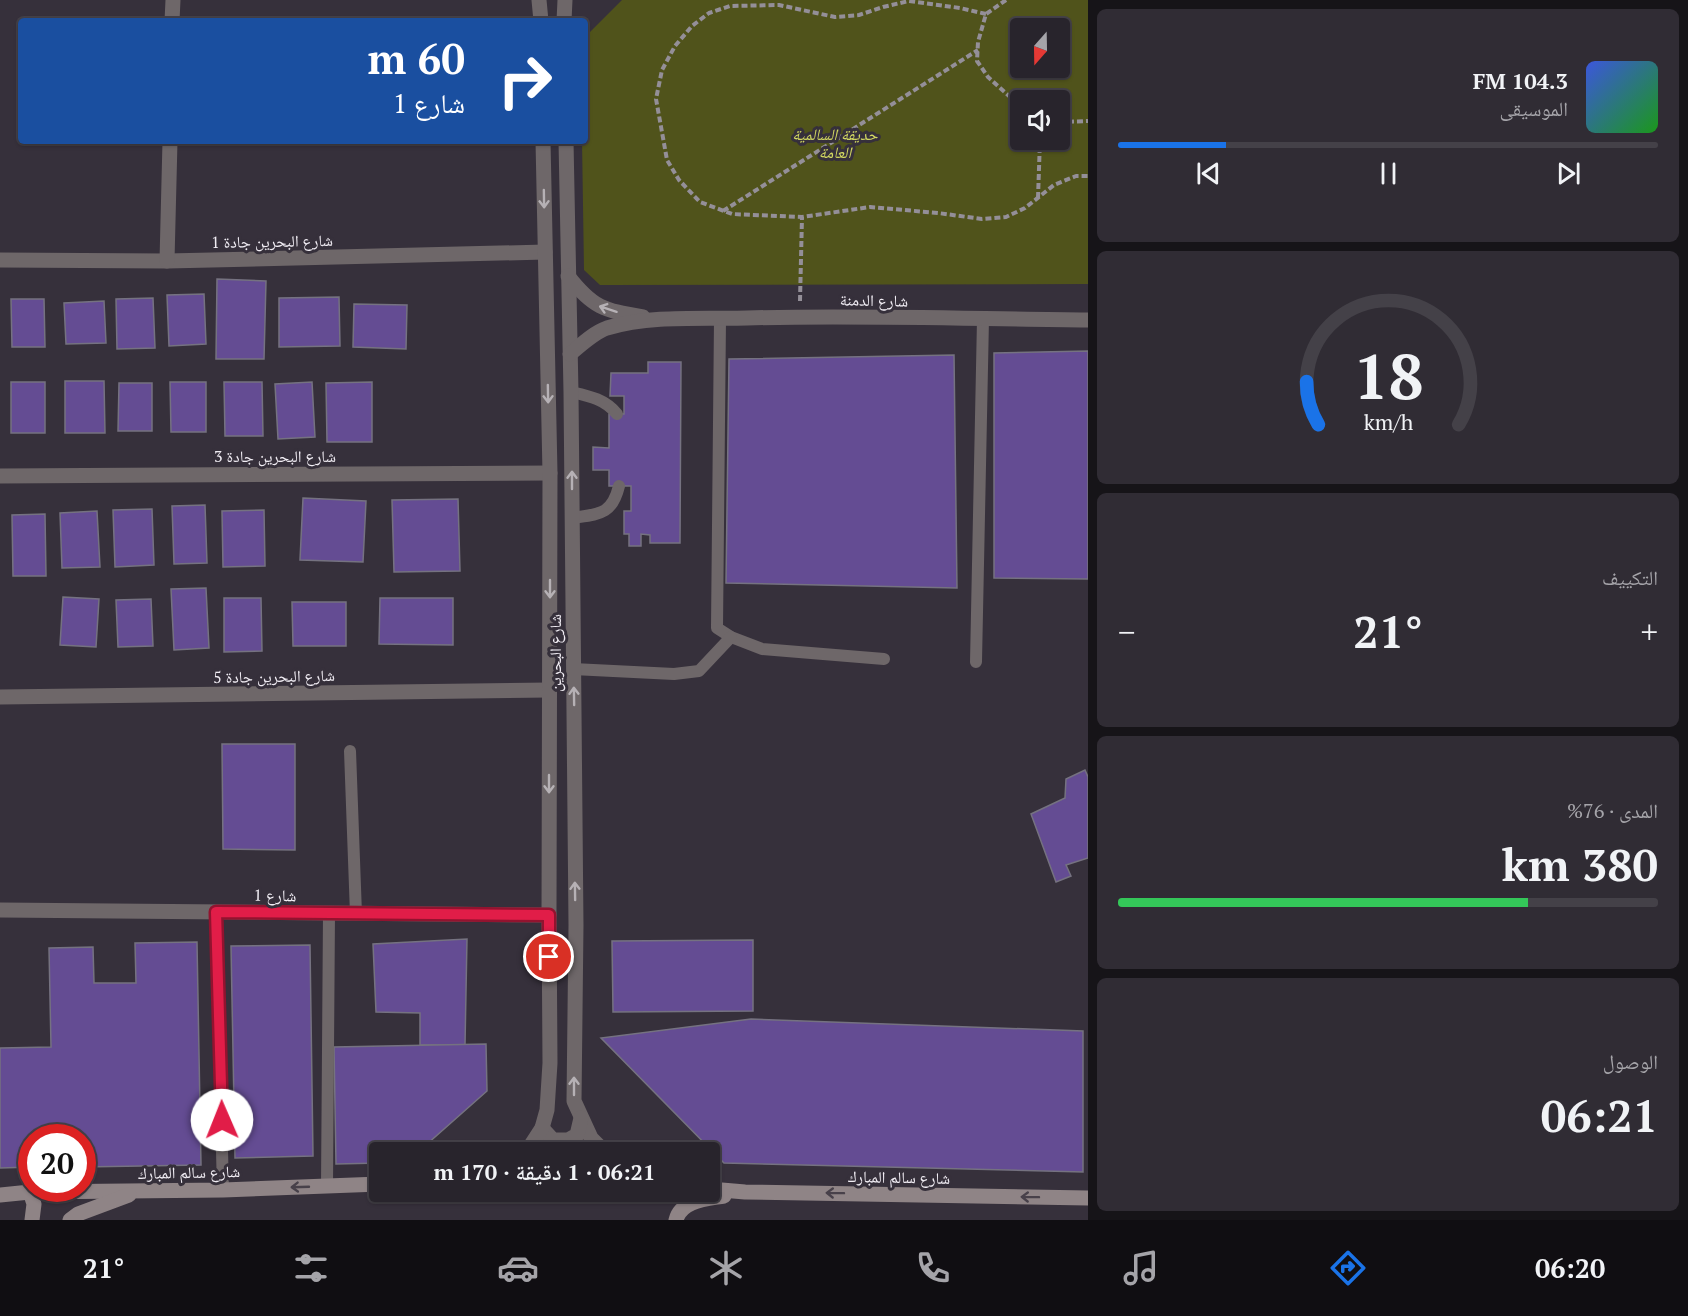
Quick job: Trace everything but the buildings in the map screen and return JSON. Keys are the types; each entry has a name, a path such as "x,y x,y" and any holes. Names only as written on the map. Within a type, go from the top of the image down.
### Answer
{"main road":[{"name":"شارع سالم المبارك","path":"96,1191 224,1190 369,1184"},
{"path":"70,1220 78,1214 140,1191"},
{"name":"شارع سالم المبارك","path":"720,1191 1088,1198"},
{"path":"676,1220 680,1211 690,1204 745,1192"},
{"name":"شارع سالم المبارك","path":"0,1195 18,1193"},
{"path":"32,1220 33,1202"}],"street":[{"path":"172,18 173,0"},
{"path":"539,0 541,18"},
{"path":"564,18 565,0"},
{"path":"167,261 170,144"},
{"name":"شارع البحرين","path":"533,1142 542,1128 547,1110 550,1063 550,473 543,144"},
{"name":"شارع البحرين","path":"566,144 572,392 576,925 574,1101 595,1142"},
{"name":"شارع البحرين جادة 1","path":"0,260 167,261 545,252"},
{"name":"شارع الدمنة","path":"568,276 582,294 597,305 615,312 661,320"},
{"name":"شارع الدمنة","path":"570,354 604,329 661,320 800,317 1088,320"},
{"name":"شارع البحرين جادة 3","path":"0,476 550,473"},
{"name":"شارع البحرين جادة 5","path":"0,697 549,690"},
{"name":"شارع 1","path":"0,910 549,915"},
{"path":"542,1128 554,1140 568,1140 577,1135 581,1118"}],"lane":[{"path":"720,319 717,628 731,637 762,649 884,659"},
{"path":"976,662 982,319"},
{"path":"572,392 591,396 609,404 617,414"},
{"path":"572,518 601,514 616,498 619,486"},
{"path":"573,669 674,674 699,671 731,637"},
{"path":"350,751 356,914"},
{"path":"216,912 224,1190"},
{"path":"327,1186 328,913"}],"path":[{"path":"1006,0 986,14 978,42 978,61 988,77 1010,97"},
{"path":"986,14 909,1 859,15 835,17 779,5 730,6 710,13 692,26 675,46 662,70 656,99 667,160 679,180 700,202 732,214 802,217 870,207 981,219 1006,217 1025,208 1054,185 1076,176 1088,177"},
{"path":"723,211 978,50"},
{"path":"1070,122 1088,121"},
{"path":"1038,198 1040,150"},
{"path":"800,317 802,217"}],"green space":[{"name":"حديقة السالمية العامة","path":"622,0 1088,0 1088,284 600,285 584,270 582,144 588,144 588,34"}],"route":[{"path":"222,1120 216,912 549,915 549,957"}]}
